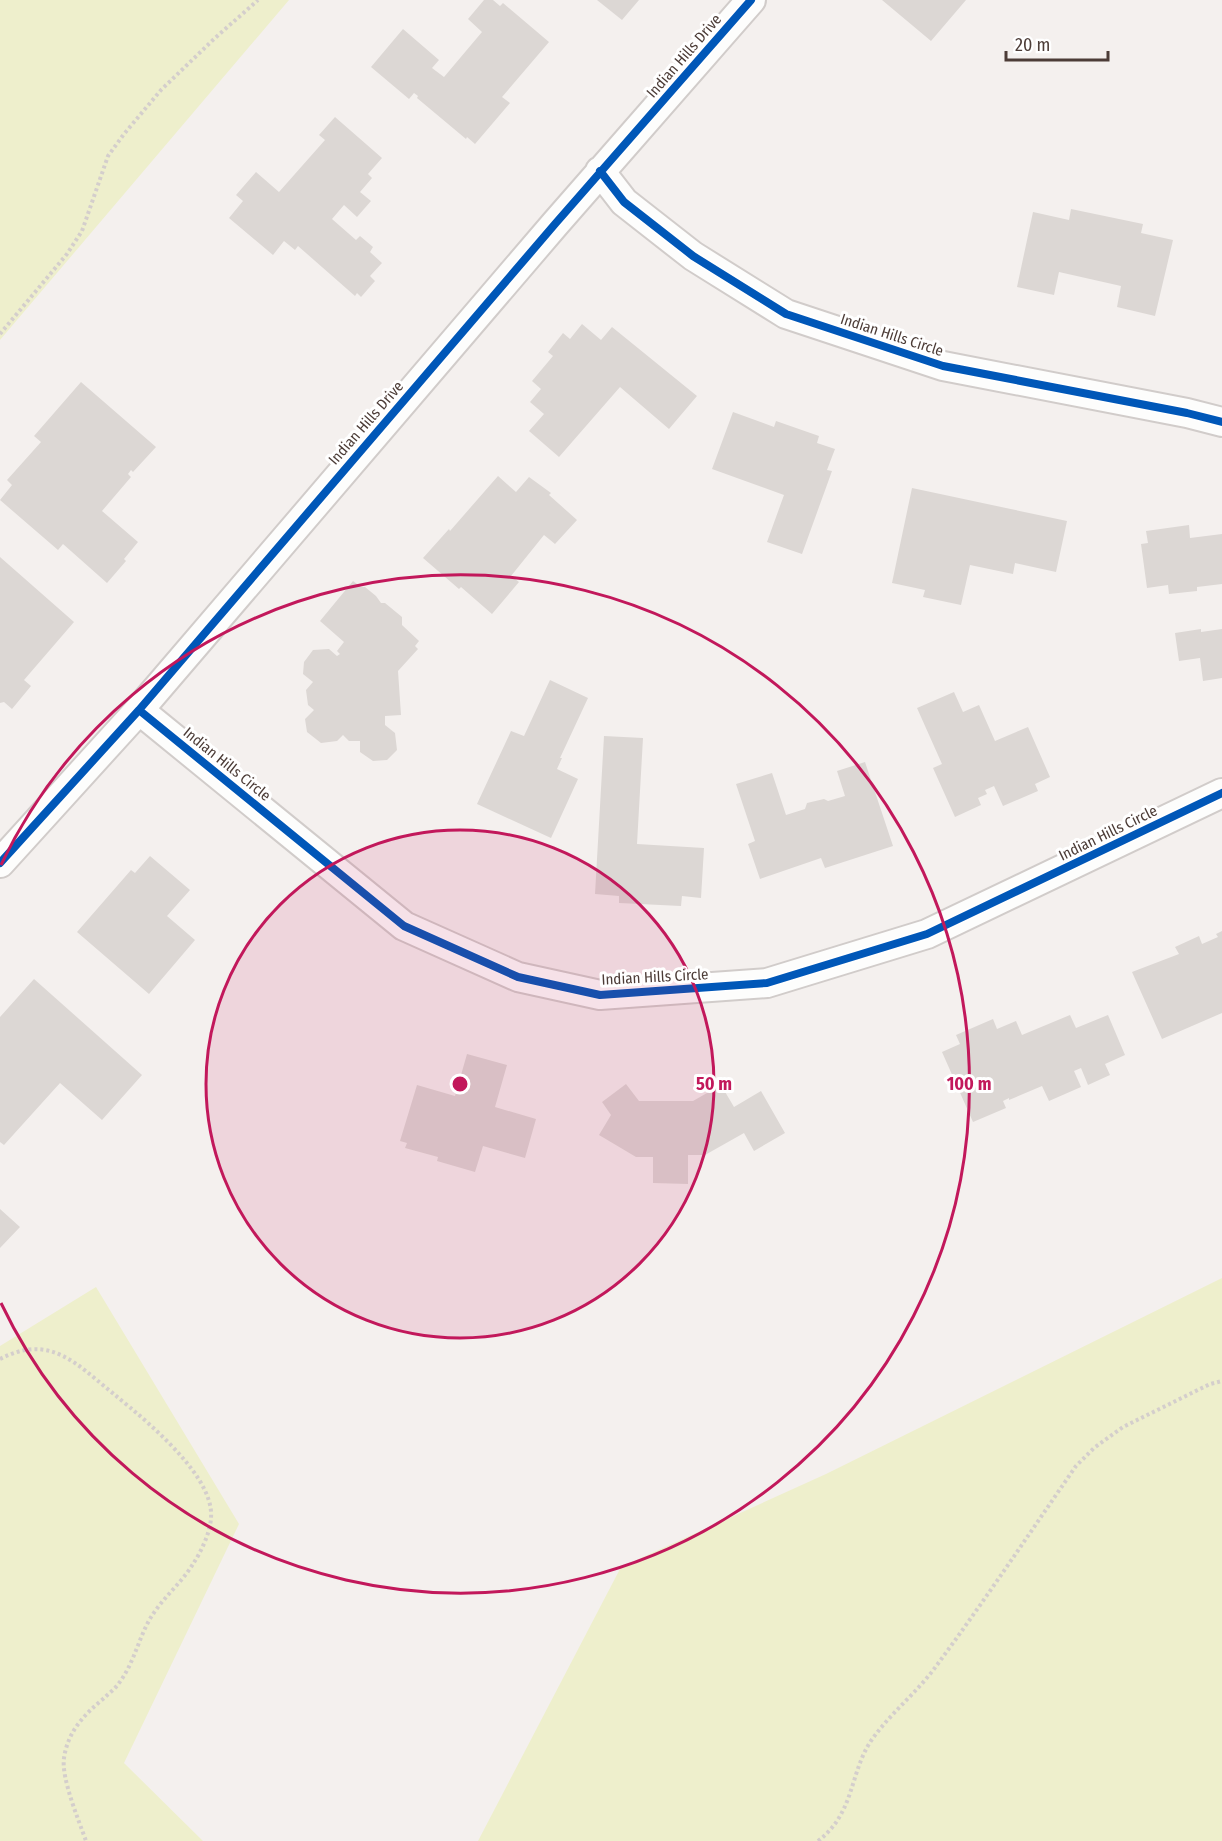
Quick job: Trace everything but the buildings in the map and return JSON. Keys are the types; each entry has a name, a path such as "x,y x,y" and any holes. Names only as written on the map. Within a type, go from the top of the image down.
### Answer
{"street":[{"name":"Indian Hills Drive","path":"0,863 139,710 600,171 751,0"},
{"name":"Indian Hills Circle","path":"600,171 624,202 693,256 786,314 943,366 1187,413 1222,422"},
{"name":"Indian Hills Circle","path":"139,710 404,926 518,977 600,994 767,983 927,934 1222,793"}],"path":[{"path":"0,334 68,254 77,239 98,189 108,156 124,134 161,90 258,0"},
{"path":"0,1359 27,1348 43,1348 62,1355 81,1366 163,1436 181,1456 205,1491 211,1517 205,1541 194,1564 154,1612 143,1630 130,1665 119,1684 82,1716 72,1731 63,1759 69,1790 86,1841"},
{"path":"818,1841 836,1822 848,1802 865,1752 873,1738 932,1671 1076,1466 1094,1448 1123,1427 1210,1384 1222,1381"}],"green space":[{"path":"0,0 289,0 0,340"},
{"path":"1222,1278 1222,1841 478,1841 621,1567 826,1474"},
{"path":"96,1287 239,1524 124,1763 203,1841 0,1841 0,1346"}],"cycle path":[{"path":"0,863 139,710 555,224 751,0"},
{"path":"600,171 624,202 693,256 786,314 943,366 1187,413 1222,422"},
{"path":"139,710 404,926 518,977 600,995 767,983 927,934 1222,793"}]}
